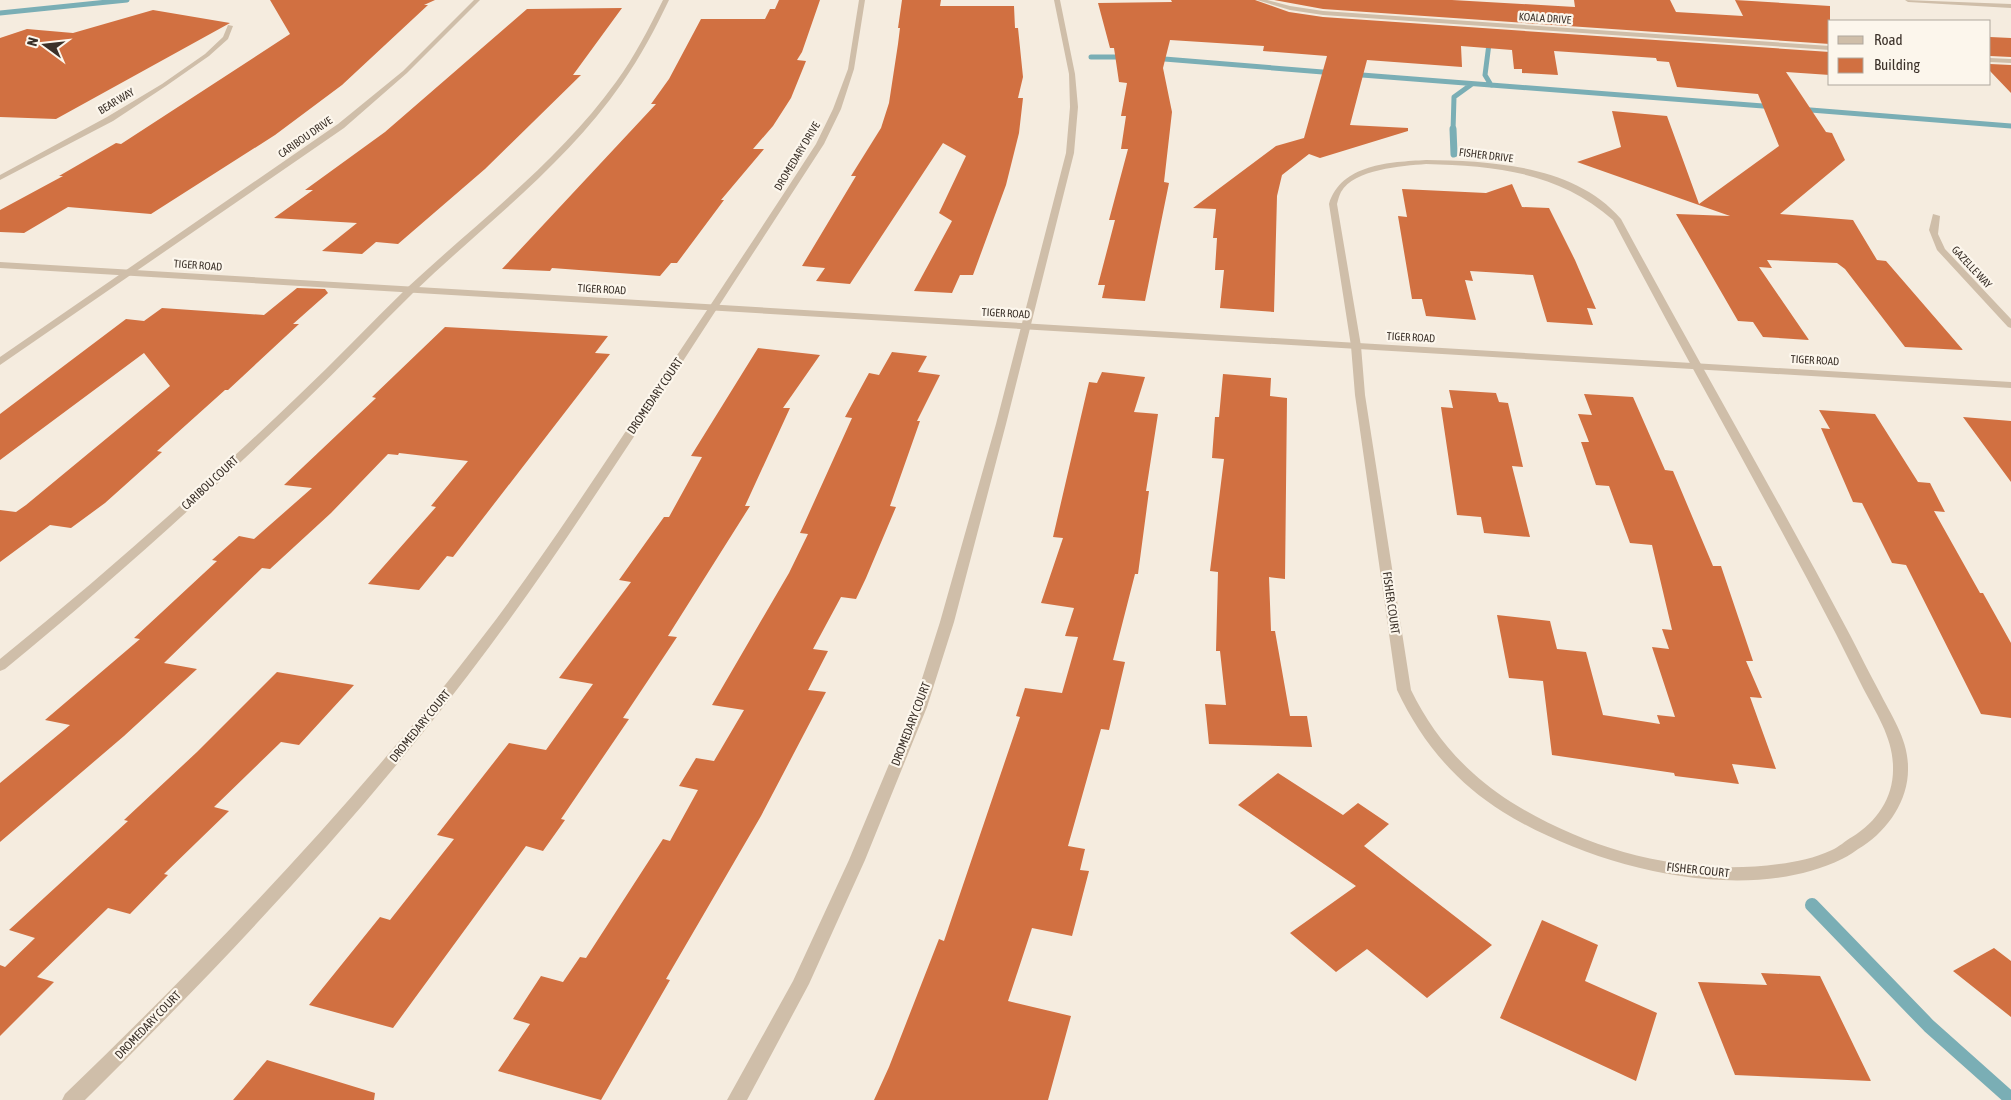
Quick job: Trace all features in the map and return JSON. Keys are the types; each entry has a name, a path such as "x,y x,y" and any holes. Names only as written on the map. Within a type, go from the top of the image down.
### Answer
{"street":[{"name":"CARIBOU DRIVE","path":"129,273 362,109 405,72 477,0"},
{"path":"411,290 578,134 617,87 659,18 666,0"},
{"name":"DROMEDARY DRIVE","path":"714,308 820,144 837,110 851,69 862,0"},
{"path":"1025,326 1051,232 1072,134 1074,107 1072,74 1057,0"},
{"name":"KOALA DRIVE","path":"1260,0 1285,7 1323,13 1828,48"},
{"path":"1908,0 2011,6"},
{"name":"BEAR WAY","path":"0,178 110,119 164,85 207,55 226,38 230,26"},
{"path":"1991,60 2011,61"},
{"name":"FISHER DRIVE","path":"1356,346 1333,204 1336,192 1354,177 1375,169 1400,164 1452,162 1506,168 1531,173 1576,189 1607,208 1617,219 1696,366"},
{"name":"GAZELLE WAY","path":"1936,216 1932,226 1934,238 1941,250 2011,325"},
{"name":"TIGER ROAD","path":"0,265 2011,385"},
{"path":"0,362 129,273"},
{"name":"CARIBOU COURT","path":"0,666 121,564 299,401 411,290"},
{"name":"DROMEDARY COURT","path":"72,1100 140,1034 277,891 384,771 465,670 546,560 714,308"},
{"name":"DROMEDARY COURT","path":"737,1100 800,984 858,860 920,707 947,622 1001,424 1025,326"},
{"name":"FISHER COURT","path":"1356,346 1360,395 1370,450 1404,690 1414,715 1431,741 1453,766 1482,790 1516,813 1555,834 1597,850 1642,863 1703,872 1728,874 1755,873 1802,867 1841,853 1858,844 1878,827 1892,807 1900,786 1901,763 1896,740 1846,641 1696,366"}],"building":[{"path":"270,0 435,0 424,5 428,5 342,85 275,135 151,214 68,207 24,233 0,232 0,210 63,176 59,176 116,143 121,144 290,34"},
{"path":"779,0 820,0 802,52 797,60 806,61 791,98 773,126 753,149 764,149 721,200 724,200 677,263 671,263 660,276 552,268 550,271 502,269 656,104 651,104 669,79 701,19 765,19 770,9 775,9"},
{"path":"902,0 941,0 940,6 1014,6 1015,28 1018,28 1023,77 1018,98 1023,98 1019,133 1006,185 973,275 960,275 952,293 914,291 952,221 939,213 966,156 943,143 850,284 816,281 825,268 802,266 856,176 851,176 881,128 889,103 898,44"},
{"path":"1171,0 1255,0 1289,12 1323,17 1828,52 1828,75 1786,72 1826,132 1832,133 1845,160 1780,214 1853,220 1877,260 1886,261 1963,350 1905,347 1845,269 1837,263 1767,260 1772,268 1759,267 1809,340 1763,337 1753,322 1738,321 1676,214 1730,216 1577,162 1621,147 1612,111 1667,116 1699,204 1779,146 1758,94 1677,87 1669,62 1657,61 1656,58 1554,51 1558,75 1522,73 1522,69 1514,69 1512,50 1461,46 1462,67 1367,60 1350,125 1408,128 1408,131 1320,158 1309,154 1282,175 1277,196 1274,312 1220,308 1224,270 1215,270 1217,238 1213,238 1216,209 1193,208 1276,146 1304,138 1327,56 1263,51 1264,46 1170,40 1163,68 1172,112 1164,182 1169,183 1145,301 1102,298 1105,285 1098,285 1115,220 1109,220 1128,149 1121,149 1126,116 1121,116 1127,83 1119,82 1114,48 1110,48 1098,3 1172,2"},
{"path":"1274,0 1452,0 1575,7 1574,0 1670,0 1676,12 1743,16 1735,0 1830,6 1830,20 1828,20 1828,44 1323,9"},
{"path":"622,8 573,75 581,75 485,169 398,244 376,242 362,254 322,251 357,223 274,218 313,190 305,190 385,132 527,9"},
{"path":"153,10 230,23 56,119 0,117 0,38 27,29 73,33"},
{"path":"1991,37 2011,38 2011,57 1991,56"},
{"path":"1991,64 2011,65 2011,93 1991,72"},
{"path":"1512,184 1522,207 1549,208 1575,260 1596,309 1587,308 1593,325 1547,322 1533,275 1470,271 1473,281 1465,280 1476,320 1426,316 1422,299 1412,299 1398,216 1407,217 1402,189 1486,193"},
{"path":"297,288 325,289 328,293 293,324 299,324 228,390 225,390 157,451 162,452 105,503 71,528 50,525 0,562 0,510 16,512 26,505 170,386 144,353 0,460 0,414 126,319 144,321 162,308 264,315"},
{"path":"445,327 608,336 595,353 610,354 453,557 447,556 419,590 368,584 436,507 431,506 468,461 399,453 398,455 388,454 331,513 270,569 262,568 164,663 197,669 124,736 0,842 0,783 70,725 45,720 140,639 134,638 217,561 212,560 239,536 254,539 312,488 284,485 376,398 372,397"},
{"path":"758,348 820,355 783,408 790,408 745,506 750,506 668,636 677,637 623,718 629,719 561,819 565,820 543,851 526,846 393,1028 309,1005 380,917 390,920 454,839 437,835 509,743 546,750 593,684 559,678 631,582 619,580 664,517 669,517 702,457 691,456"},
{"path":"892,352 927,356 918,372 940,375 917,421 920,421 890,506 896,507 866,578 856,599 841,597 813,649 828,651 808,690 826,692 761,816 666,979 670,980 601,1100 498,1071 530,1024 513,1019 541,976 563,982 580,957 586,958 663,839 670,841 698,790 679,786 696,758 714,761 744,710 712,705 789,573 808,534 800,533 852,418 845,417 869,373 879,375"},
{"path":"1102,372 1145,377 1134,412 1158,414 1146,491 1149,491 1138,574 1135,574 1113,660 1125,662 1109,730 1101,729 1068,846 1085,849 1080,870 1089,871 1072,936 1032,928 1008,1001 1071,1016 1048,1100 874,1100 889,1067 939,939 944,941 1020,717 1016,716 1025,688 1062,693 1078,637 1065,636 1074,608 1041,603 1063,538 1053,537 1089,382 1097,383"},
{"path":"1223,374 1271,378 1270,396 1287,398 1285,579 1269,577 1271,631 1275,631 1290,716 1307,716 1312,747 1209,744 1205,704 1226,705 1220,651 1216,651 1218,572 1210,571 1224,459 1212,458 1215,417 1219,417"},
{"path":"1449,390 1496,393 1499,402 1508,403 1523,467 1512,466 1530,537 1484,533 1481,517 1457,515 1441,407 1453,408"},
{"path":"1584,394 1633,397 1665,470 1673,471 1713,566 1721,566 1753,661 1746,661 1762,698 1750,697 1776,769 1732,764 1739,784 1675,776 1674,773 1552,755 1543,681 1509,678 1497,615 1550,621 1557,649 1586,652 1603,715 1660,724 1657,715 1675,717 1652,647 1669,649 1662,629 1672,630 1652,545 1630,543 1609,486 1596,485 1581,442 1589,442 1578,414 1592,415"},
{"path":"1819,410 1875,414 1918,482 1930,483 1945,512 1934,511 1980,593 1983,593 2011,643 2011,718 1981,714 1906,565 1892,563 1862,503 1853,502 1821,428 1830,429"},
{"path":"1963,417 2011,421 2011,482"},
{"path":"277,672 354,685 299,745 281,742 214,807 229,811 164,874 168,875 130,914 108,908 37,977 54,982 0,1036 0,965 5,967 35,938 9,930 128,821 124,820 197,752"},
{"path":"1278,773 1343,815 1358,803 1389,824 1364,846 1492,945 1427,998 1367,949 1336,972 1290,933 1356,886 1238,805"},
{"path":"1542,920 1598,945 1585,981 1657,1013 1636,1081 1500,1018"},
{"path":"1994,948 2011,961 2011,1017 1953,971"},
{"path":"1761,973 1820,976 1871,1081 1735,1075 1698,982 1767,985"},
{"path":"267,1060 375,1093 374,1100 233,1100"}],"waterway":[{"path":"0,13 127,0"},
{"path":"1490,36 1485,75 1491,85"},
{"path":"1091,57 1128,57"},
{"path":"1152,58 1335,73"},
{"path":"1349,74 1491,85"},
{"path":"1453,130 1454,97 1472,84"},
{"path":"1491,85 1776,107"},
{"path":"1798,109 2011,126"},
{"path":"1453,130 1454,154"},
{"path":"1812,905 1929,1026 2011,1099"}]}
